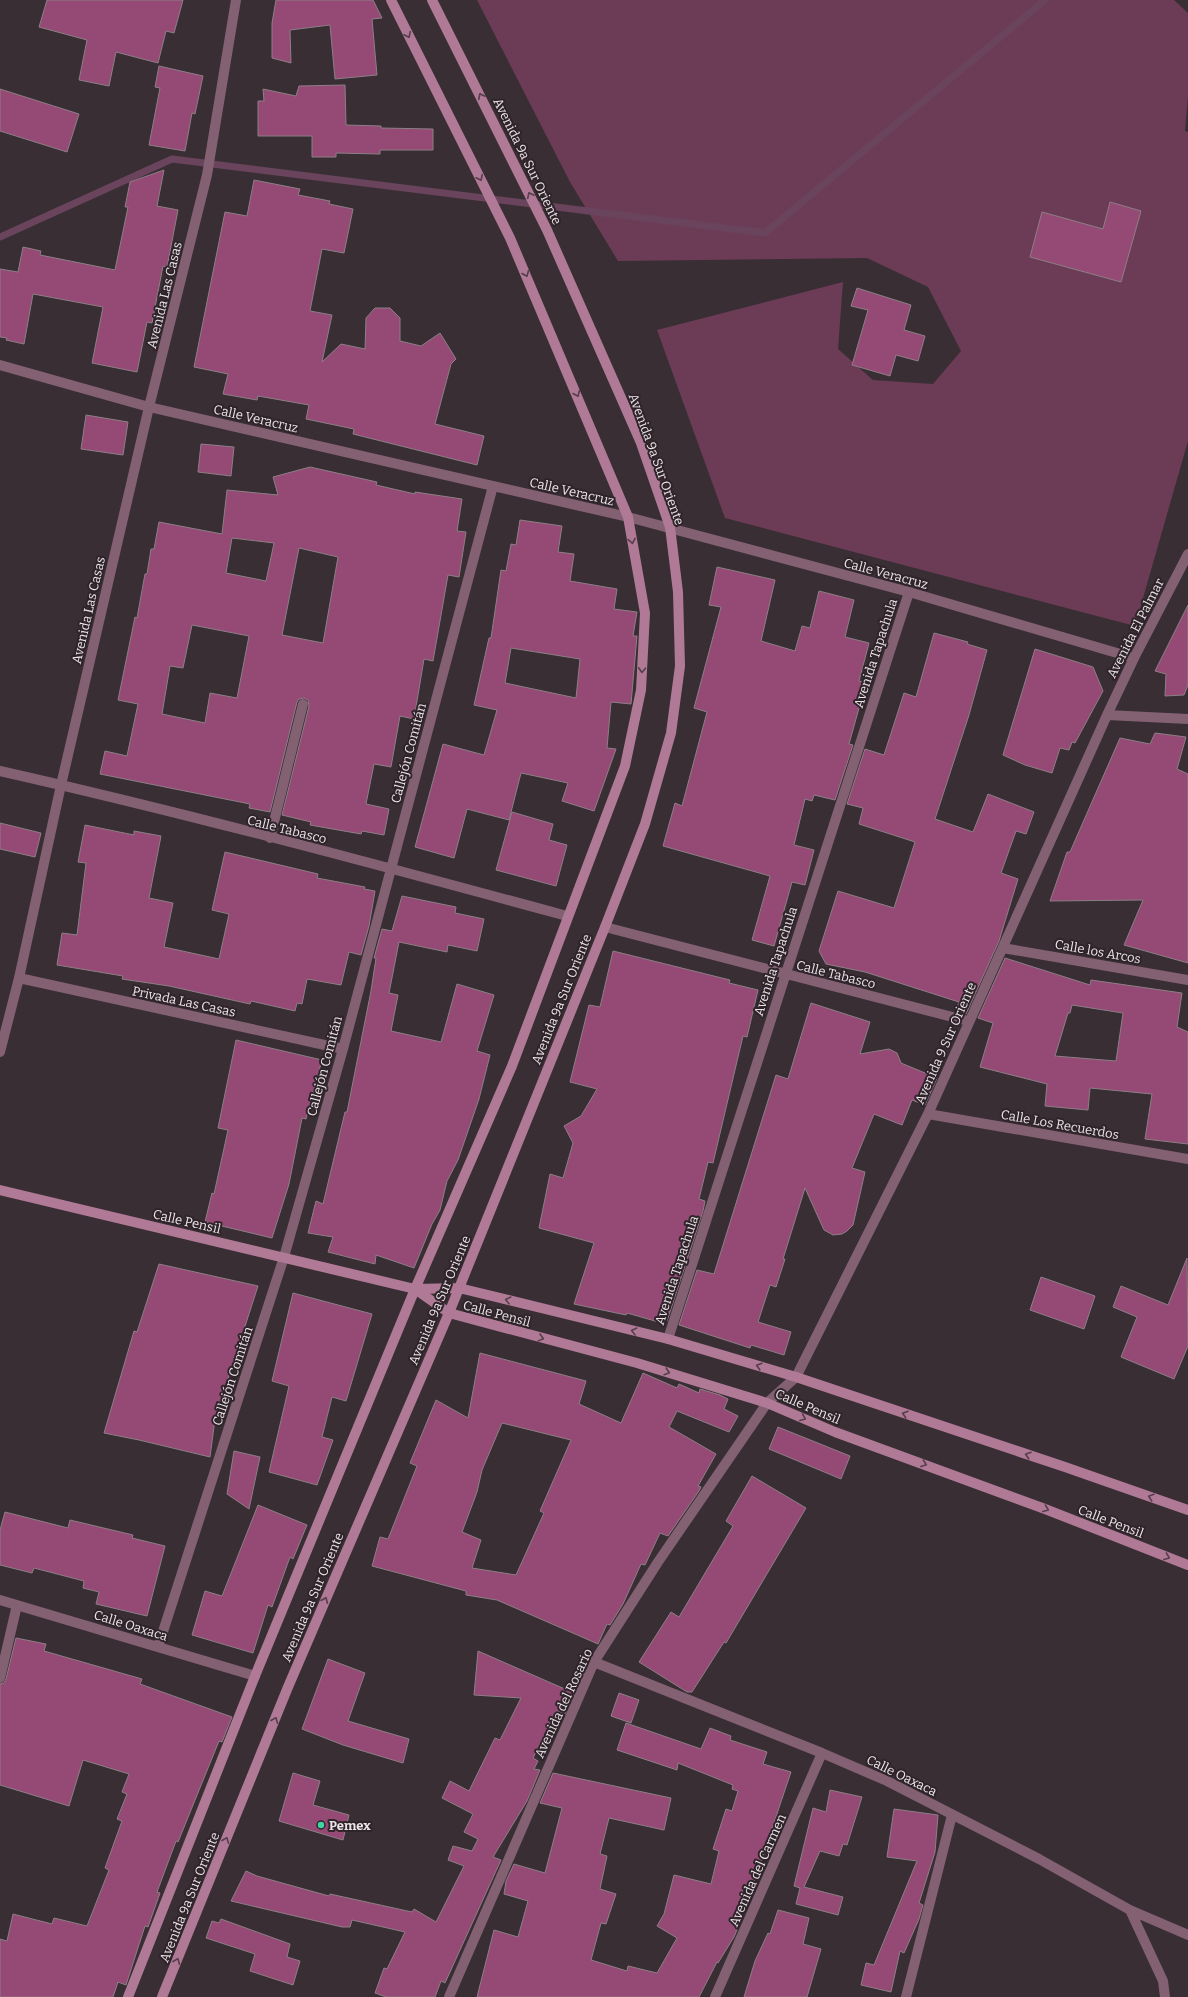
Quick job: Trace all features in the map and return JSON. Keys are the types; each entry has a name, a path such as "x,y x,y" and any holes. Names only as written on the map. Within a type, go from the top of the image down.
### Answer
{"main road":[{"name":"Avenida 9a Sur Oriente","path":"128,1997 255,1676 415,1289 512,1066 567,916 625,766 641,690 645,613 628,517 510,238 391,0"},
{"name":"Avenida 9a Sur Oriente","path":"162,1997 288,1687 449,1313 605,927 645,824 671,733 680,666 678,592 670,528 640,443 547,230 499,130 432,0"},
{"name":"Calle Pensil","path":"0,1190 415,1289 459,1288 668,1339 796,1377 1065,1467 1188,1510"},
{"name":"Calle Pensil","path":"415,1289 449,1313 637,1362 767,1403 835,1432 1045,1509 1188,1565"}],"street":[{"name":"Avenida Las Casas","path":"0,1052 19,978 61,785 149,407 207,175 236,0"},
{"name":"Calle Veracruz","path":"0,365 149,407 628,517 909,592 1134,658"},
{"name":"Callejón Comitán","path":"158,1647 284,1257 343,1049 390,868 494,486"},
{"name":"Avenida El Palmar","path":"1107,715 1134,658 1188,554"},
{"name":"Avenida Tapachula","path":"668,1339 784,975 909,592"},
{"path":"270,838 303,704"},
{"path":"1107,715 1188,719"},
{"name":"Avenida 9 Sur Oriente","path":"796,1377 928,1114 968,1021 1003,948 1107,715"},
{"name":"Calle Tabasco","path":"0,771 390,868 567,916"},
{"name":"Calle Tabasco","path":"605,927 784,975 968,1021"},
{"name":"Calle los Arcos","path":"1003,948 1188,980"},
{"name":"Privada Las Casas","path":"19,978 343,1049"},
{"name":"Calle Los Recuerdos","path":"928,1114 1188,1159"},
{"name":"Avenida del Rosario","path":"449,1997 594,1662 658,1562 767,1403 796,1377"},
{"name":"Calle Oaxaca","path":"0,1600 255,1676"},
{"path":"0,1678 17,1605"},
{"name":"Calle Oaxaca","path":"594,1662 822,1753 887,1781 1039,1859 1130,1910 1188,1935"},
{"name":"Avenida del Carmen","path":"715,1997 822,1753"},
{"path":"906,1997 952,1815"},
{"path":"1130,1910 1164,1981 1166,1997"}],"shaded area":[{"path":"477,0 1174,0 1188,13 1188,96 1185,131 1188,132 1188,441 1135,626 725,518 657,330 843,282 838,349 873,380 933,384 961,351 928,287 867,258 618,261 570,182"}],"building":[{"path":"47,0 183,0 174,33 166,31 158,63 116,52 109,86 79,80 87,40 39,27"},
{"path":"276,0 373,0 382,18 372,19 377,75 335,79 330,25 290,30 291,63 272,58 272,23"},
{"path":"159,66 203,76 195,114 192,113 185,151 149,145 160,88 155,87"},
{"path":"345,85 346,125 381,126 381,128 433,129 433,150 380,150 380,154 336,153 336,157 312,157 312,136 258,136 258,101 264,101 263,89 296,96 299,86"},
{"path":"0,89 79,114 67,152 0,131"},
{"path":"164,170 157,206 178,210 167,267 163,266 152,323 147,322 137,372 92,363 103,307 33,294 24,344 0,337 0,269 18,272 23,247 41,251 40,255 115,270 128,207 125,207 130,182"},
{"path":"254,180 300,189 298,195 330,201 329,204 353,209 344,253 322,249 310,311 332,315 322,362 341,344 365,349 366,318 375,308 390,308 400,318 400,341 421,346 440,333 456,359 451,364 435,424 484,436 477,465 353,434 354,429 306,419 309,405 258,396 257,400 223,394 228,374 194,367 225,212 247,216"},
{"path":"1110,202 1141,211 1121,282 1030,257 1042,212 1103,229"},
{"path":"857,288 911,305 904,330 925,336 918,361 896,355 890,376 852,365 868,310 851,306"},
{"path":"86,415 128,422 123,455 81,449"},
{"path":"201,444 234,447 231,476 198,472"},
{"path":"310,467 377,482 376,485 415,494 415,492 462,499 457,531 466,532 459,577 448,575 433,661 424,659 414,719 400,716 391,767 374,764 366,804 389,809 384,835 362,831 361,834 310,825 311,822 282,815 309,706 308,700 304,698 299,699 297,702 270,812 249,808 250,804 100,774 105,751 127,756 138,704 118,700 135,617 137,618 145,574 147,574 151,549 154,549 159,522 222,534 227,490 278,495 273,477","holes":["232,538 274,543 266,581 226,573","299,548 338,557 323,643 282,635","192,625 249,636 237,698 210,693 205,723 162,714 170,666 183,668"]},
{"path":"520,520 562,526 558,552 574,554 570,581 617,589 614,609 637,612 633,636 637,636 631,704 611,702 607,748 616,749 594,811 562,801 568,783 521,773 509,820 467,809 454,858 415,847 443,744 484,755 497,710 474,705 489,638 491,638 501,570 506,571 511,544 516,545","holes":["511,648 580,659 576,698 505,683"]},
{"path":"717,567 775,580 761,641 795,651 802,626 810,628 819,591 854,600 845,637 869,643 859,681 866,683 849,744 853,745 835,800 814,795 812,801 805,799 794,845 814,850 805,885 792,882 774,946 752,940 770,876 663,846 675,803 682,806 707,712 694,708 721,607 709,605"},
{"path":"1188,605 1188,685 1184,695 1165,696 1166,674 1155,671"},
{"path":"934,633 968,642 967,644 987,650 969,715 935,819 973,832 988,794 1034,812 1026,834 1016,831 1001,873 1018,879 999,941 966,1014 956,1010 959,1002 865,972 826,964 819,951 838,891 894,908 915,842 859,824 863,808 847,804 865,749 884,755 904,693 916,697"},
{"path":"1035,649 1093,667 1103,691 1075,743 1072,742 1069,750 1060,748 1052,773 1025,765 1003,755"},
{"path":"1155,733 1186,737 1177,769 1188,774 1188,963 1124,945 1143,900 1050,901 1067,852 1070,852 1120,738 1150,744"},
{"path":"512,812 553,824 549,840 567,845 556,886 496,870"},
{"path":"0,823 41,833 35,857 0,849"},
{"path":"85,825 134,835 134,831 161,836 149,898 173,903 164,947 219,959 229,914 212,910 225,852 318,874 317,878 365,887 364,889 375,891 369,926 361,955 349,952 341,985 307,979 302,1004 297,1003 295,1011 251,1001 250,1004 169,986 122,979 123,976 57,965 62,933 77,935 86,863 78,862"},
{"path":"402,896 456,907 455,913 484,919 477,951 448,945 447,952 399,942 389,993 398,995 391,1031 441,1042 457,984 494,995 477,1051 490,1055 479,1099 458,1160 447,1181 440,1210 432,1224 414,1268 376,1255 375,1264 328,1252 333,1237 308,1233 316,1201 323,1204 345,1112 347,1112 371,991 376,958 374,958 382,929 392,931"},
{"path":"613,951 730,980 729,983 758,990 747,1037 743,1036 713,1163 708,1162 699,1199 705,1201 703,1211 667,1321 663,1320 662,1323 627,1313 626,1315 574,1304 594,1243 539,1228 550,1174 563,1178 573,1143 564,1126 581,1116 597,1089 570,1082 589,1005 600,1007"},
{"path":"1005,958 1090,985 1091,980 1182,993 1177,1027 1188,1032 1188,1144 1145,1139 1152,1094 1090,1088 1088,1110 1045,1106 1047,1084 980,1067 993,1023 978,1018","holes":["1072,1005 1123,1013 1116,1061 1055,1056 1068,1013 1070,1013"]},
{"path":"811,1003 870,1022 860,1054 889,1049 897,1053 901,1063 937,1078 925,1105 912,1100 902,1125 874,1114 852,1168 865,1172 853,1225 847,1231 842,1234 833,1235 824,1230 805,1188 776,1287 770,1285 758,1322 791,1332 784,1355 751,1345 750,1348 679,1325 697,1270 714,1274 776,1075 788,1079"},
{"path":"236,1040 322,1060 306,1119 302,1118 289,1184 272,1238 205,1222 212,1193 214,1194 228,1130 218,1128"},
{"path":"1187,1258 1188,1346 1174,1379 1121,1357 1137,1317 1113,1307 1121,1286 1168,1305"},
{"path":"159,1264 258,1286 215,1419 210,1457 104,1433 134,1331 137,1332"},
{"path":"1041,1277 1095,1296 1084,1329 1030,1310"},
{"path":"293,1293 372,1314 346,1401 332,1397 322,1437 333,1440 317,1485 269,1472 289,1386 272,1381"},
{"path":"480,1353 586,1381 579,1404 621,1423 643,1373 677,1388 679,1384 699,1393 700,1389 720,1395 728,1399 724,1409 738,1416 729,1432 677,1411 669,1427 716,1454 698,1486 701,1487 699,1491 668,1536 660,1533 645,1565 641,1564 623,1604 610,1625 607,1624 598,1644 497,1600 466,1595 466,1591 372,1566 380,1537 388,1539 417,1466 410,1463 436,1400 468,1418","holes":["502,1423 571,1440 540,1511 544,1513 516,1575 472,1568 481,1540 462,1532 477,1492 482,1470"]},
{"path":"778,1427 850,1456 841,1479 769,1449"},
{"path":"234,1451 260,1457 249,1509 227,1494"},
{"path":"752,1476 806,1508 726,1643 724,1642 692,1692 687,1692 639,1662 671,1612 679,1617 733,1526 726,1521"},
{"path":"258,1505 307,1525 293,1559 290,1557 272,1607 268,1605 253,1653 192,1635 205,1591 222,1596"},
{"path":"5,1512 68,1528 70,1520 133,1535 132,1538 165,1546 147,1616 96,1604 99,1592 83,1588 84,1581 34,1568 32,1573 0,1565 0,1530"},
{"path":"16,1638 46,1644 44,1651 142,1679 140,1684 232,1717 222,1742 219,1741 178,1842 176,1841 157,1892 160,1893 148,1927 145,1926 126,1985 118,1982 113,1997 0,1997 0,1939 7,1941 13,1914 52,1924 54,1918 87,1926 109,1870 105,1868 122,1821 117,1819 127,1794 122,1792 129,1774 83,1760 69,1806 0,1785 0,1684 4,1683 6,1679"},
{"path":"478,1651 574,1693 565,1714 557,1711 533,1758 538,1761 534,1769 540,1770 527,1801 493,1857 501,1860 445,1983 441,1981 435,1997 386,1997 375,1993 384,1968 387,1969 405,1932 352,1920 350,1927 342,1927 231,1901 246,1871 257,1876 329,1896 330,1894 412,1912 414,1909 436,1922 464,1866 448,1860 453,1846 472,1851 478,1839 464,1832 473,1814 442,1798 450,1781 469,1791 495,1738 500,1740 521,1698 474,1695"},
{"path":"328,1659 365,1673 348,1721 409,1739 403,1763 343,1745 302,1729"},
{"path":"619,1693 639,1700 631,1723 611,1716"},
{"path":"626,1723 701,1749 710,1728 731,1736 730,1740 767,1752 763,1764 791,1772 751,1891 743,1889 734,1924 739,1925 734,1937 718,1963 717,1962 699,1997 477,1997 494,1930 518,1937 528,1901 504,1894 506,1881 514,1864 545,1873 562,1808 540,1803 553,1773 671,1798 664,1830 609,1818 600,1854 607,1856 600,1889 616,1894 606,1924 601,1923 591,1960 627,1971 628,1966 657,1973 677,1938 657,1926 664,1914 674,1875 711,1884 719,1851 713,1849 726,1809 732,1811 738,1791 732,1789 733,1785 678,1763 677,1770 617,1750"},
{"path":"293,1773 320,1781 313,1805 349,1815 343,1840 279,1821"},
{"path":"830,1790 862,1797 847,1845 843,1844 839,1856 820,1851 804,1887 843,1897 838,1915 796,1904 800,1888 794,1886 813,1808 826,1812"},
{"path":"894,1809 938,1815 935,1852 919,1903 923,1905 919,1919 904,1953 900,1951 891,1992 861,1985 866,1963 874,1965 917,1861 887,1857"},
{"path":"778,1910 809,1918 803,1944 821,1949 807,1997 744,1997 755,1961 768,1933 770,1934"},
{"path":"221,1919 290,1944 287,1957 300,1961 293,1985 250,1971 255,1954 206,1938 212,1921 219,1923"}],"waterway":[{"path":"0,237 172,159 765,233 1045,0"}],"place":[{"name":"Pemex","path":"321,1825"}]}
